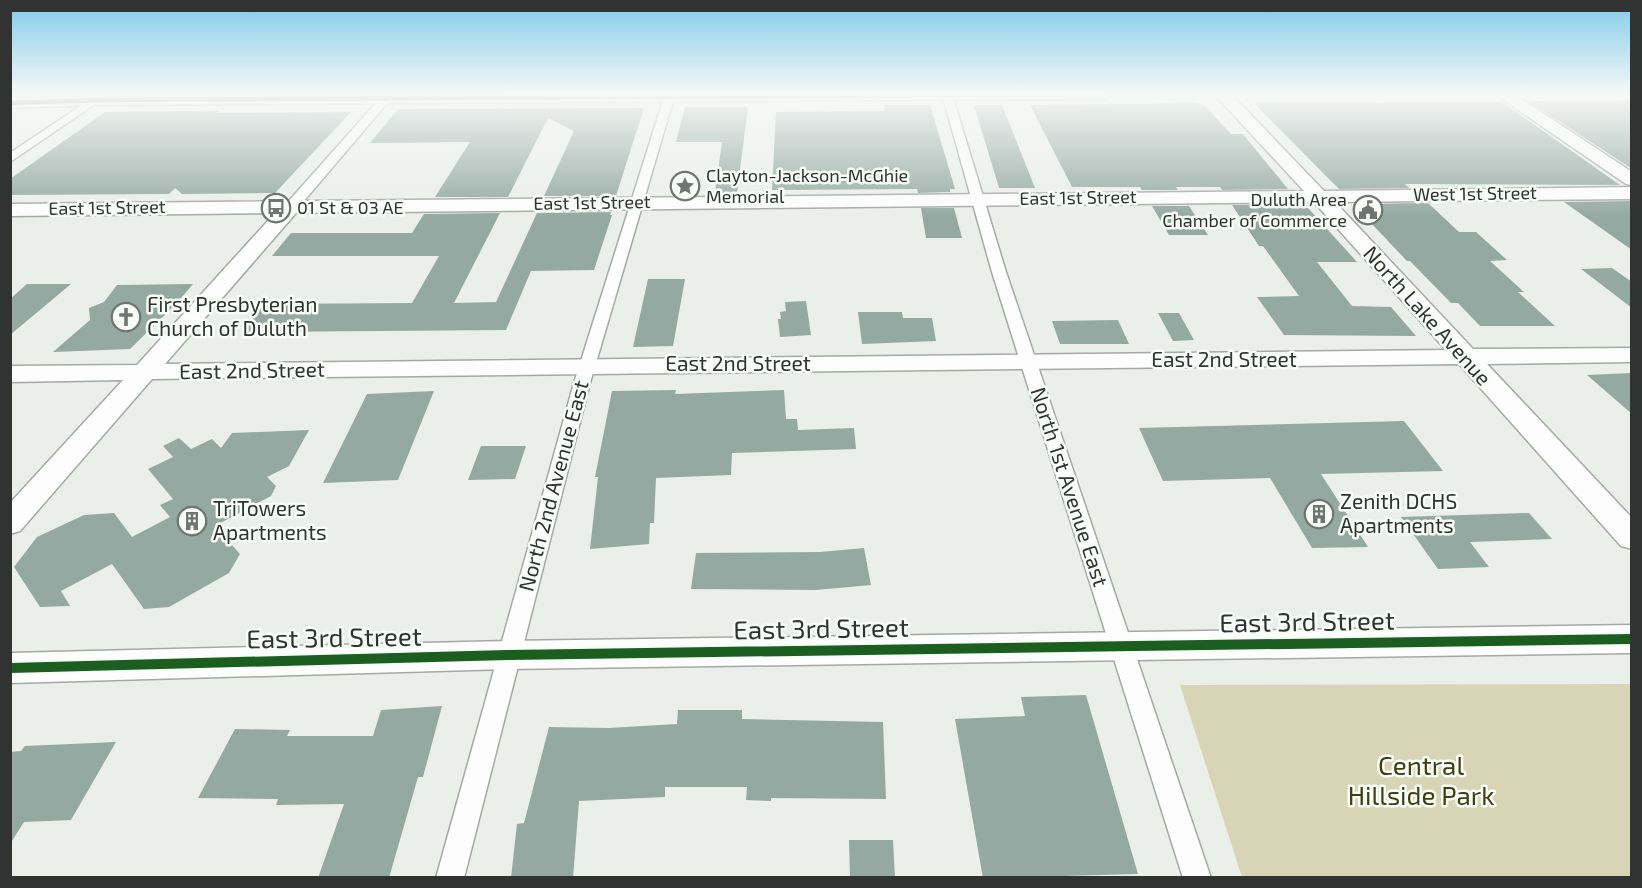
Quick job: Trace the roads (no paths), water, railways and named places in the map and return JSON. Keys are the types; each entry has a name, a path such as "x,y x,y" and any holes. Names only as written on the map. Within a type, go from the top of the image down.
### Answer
{"street":[{"path":"10,159 44,135"},
{"path":"10,524 353,135"},
{"name":"North 2nd Avenue East","path":"450,878 587,365 658,135"},
{"name":"North 1st Avenue East","path":"958,135 976,199 1197,878"},
{"name":"North Lake Avenue","path":"1261,135 1632,538"},
{"path":"1565,135 1632,180"},
{"name":"West 1st Street","path":"1318,195 1632,193"},
{"name":"East 1st Street","path":"10,210 1318,195"},
{"name":"East 2nd Street","path":"10,374 587,365 1632,355"},
{"name":"East 3rd Street","path":"10,668 508,655 1632,639"}],"place":[{"name":"Clayton-Jackson-McGhie Memorial","path":"685,186"},
{"name":"01 St & 03 AE","path":"276,208"},
{"name":"Duluth Area Chamber of Commerce","path":"1368,210"},
{"name":"First Presbyterian Church of Duluth","path":"126,317"},
{"name":"Zenith DCHS Apartments","path":"1319,514"},
{"name":"TriTowers Apartments","path":"192,521"}],"park label":[{"name":"Central Hillside Park","path":"1421,781"}]}
